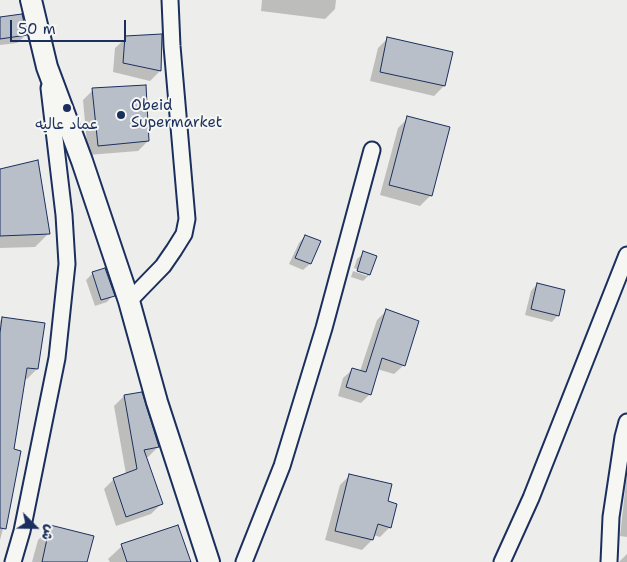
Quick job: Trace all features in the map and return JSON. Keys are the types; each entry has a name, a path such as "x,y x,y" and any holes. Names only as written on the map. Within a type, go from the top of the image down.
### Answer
{"main road":[{"path":"31,0 46,67 82,161 129,300 157,402 209,562"}],"street":[{"path":"129,300 163,266 184,234 187,218 172,46 170,0"},
{"path":"13,562 22,531 57,358 67,264 64,215 46,67"},
{"path":"244,562 282,466 316,356 372,150"},
{"path":"502,562 531,498 627,255"},
{"path":"609,562 611,517 627,422"}],"building":[{"path":"22,14 27,35 0,39 0,17"},
{"path":"162,34 161,71 123,63 125,36"},
{"path":"387,37 453,52 445,86 380,72"},
{"name":"Obeid Supermarket","path":"146,85 149,141 98,146 92,88"},
{"path":"407,116 450,127 432,196 389,185"},
{"path":"38,160 50,234 0,236 0,169"},
{"path":"305,235 321,241 311,264 295,258"},
{"path":"363,251 377,256 370,275 357,271"},
{"path":"105,268 115,296 101,300 92,272"},
{"path":"537,283 565,290 559,316 531,309"},
{"path":"386,309 419,321 405,366 382,358 371,395 346,387 352,368 366,372"},
{"path":"2,317 45,323 38,369 27,368 14,449 21,451 6,529 0,528 0,333"},
{"path":"142,392 159,447 144,450 163,504 126,517 113,478 137,469 124,395"},
{"path":"349,474 392,484 388,501 397,504 391,528 378,524 373,540 335,531"},
{"path":"50,525 94,536 87,562 42,562"},
{"path":"178,525 191,562 127,562 121,544"}],"place":[{"name":"عماد عاليه","path":"67,108"},
{"name":"Obeid Supermarket","path":"121,115"}]}
